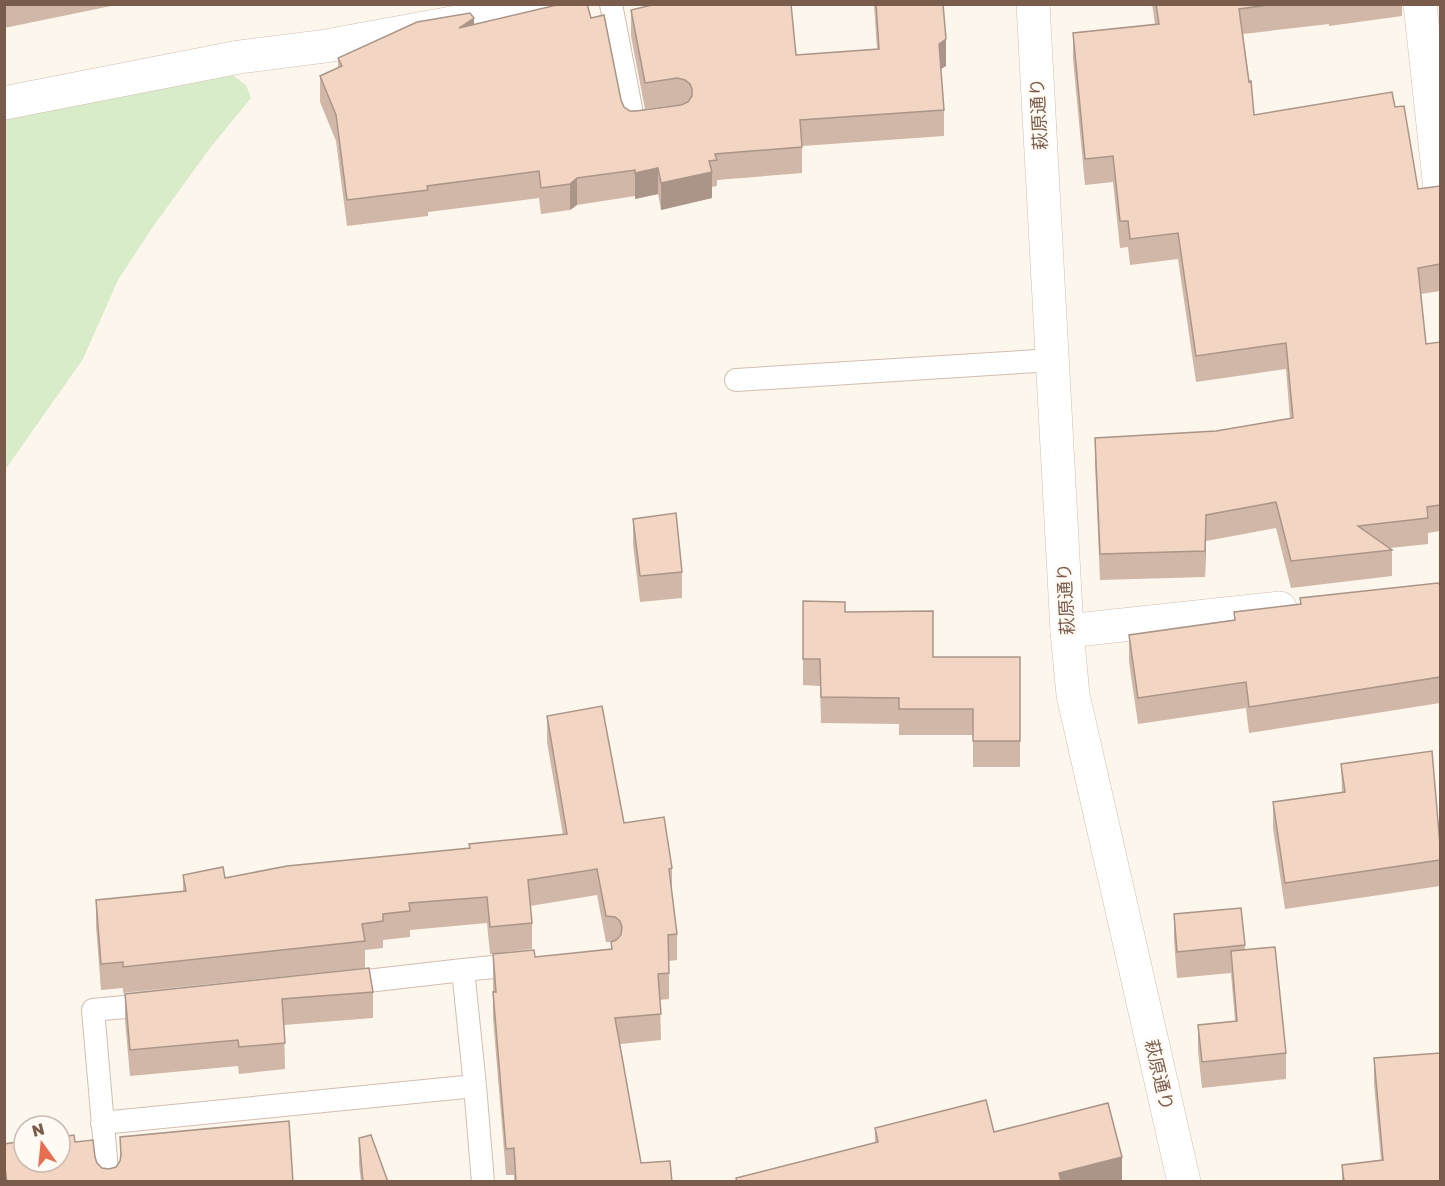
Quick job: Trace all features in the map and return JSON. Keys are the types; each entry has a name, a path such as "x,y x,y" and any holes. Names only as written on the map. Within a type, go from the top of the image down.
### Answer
{"street":[{"path":"4,104 238,57 326,46 556,4"},
{"name":"萩原通り","path":"1033,4 1067,631 1073,695 1184,1182"},
{"path":"1420,4 1440,189"},
{"path":"1067,631 1312,604"}],"lane":[{"path":"611,4 634,124 668,119"},
{"path":"736,380 1053,360"},
{"path":"325,986 542,962"},
{"path":"463,970 483,1182"},
{"path":"108,1182 93,1010 175,1002"},
{"path":"102,1123 475,1086"}],"green space":[{"path":"231,74 246,85 251,98 210,148 152,228 118,280 83,359 5,470 5,118"}],"building":[{"path":"561,4 587,4 591,18 604,15 621,100 624,107 630,111 636,111 681,105 688,102 692,96 692,89 685,80 677,78 645,83 631,10 656,4 791,4 796,55 879,49 876,4 943,4 946,39 939,44 944,110 800,120 802,147 715,154 717,160 709,161 712,172 661,183 658,168 635,173 635,170 577,178 570,184 541,188 539,171 427,186 428,190 347,200 336,115 320,76 342,66 338,58 417,22 470,13 474,18 459,28"},
{"path":"1156,4 1275,4 1239,9 1254,115 1392,92 1395,107 1404,106 1418,189 1440,186 1440,264 1418,268 1426,344 1440,342 1440,505 1427,507 1428,518 1358,526 1392,550 1291,561 1276,502 1206,515 1205,551 1100,554 1095,438 1216,431 1293,418 1286,343 1196,356 1178,233 1130,239 1128,221 1120,221 1113,156 1085,159 1073,33 1159,24"},
{"path":"676,513 682,572 640,576 633,519"},
{"path":"1438,583 1440,585 1440,677 1249,707 1246,682 1138,698 1129,635 1235,620 1234,612 1301,604 1300,598"},
{"path":"803,601 845,602 845,612 933,611 933,657 1020,657 1020,741 973,741 973,709 899,709 899,698 821,697 820,659 803,659"},
{"path":"602,706 624,823 664,817 672,868 669,869 677,934 668,935 669,973 658,974 661,1014 615,1018 641,1163 670,1161 672,1182 516,1182 514,1148 506,1149 493,992 496,992 493,954 534,950 535,957 612,949 611,942 621,935 622,927 620,921 615,917 606,916 597,869 528,880 532,923 490,927 487,897 409,903 410,911 383,914 383,921 362,924 365,941 123,967 123,962 101,964 96,900 186,891 183,875 223,867 225,878 287,866 470,848 469,844 567,834 547,716"},
{"path":"1432,751 1440,860 1285,883 1273,802 1345,792 1341,764"},
{"path":"1241,908 1245,945 1177,952 1174,914"},
{"path":"1275,947 1286,1053 1202,1062 1198,1025 1237,1021 1231,951"},
{"path":"369,968 373,992 282,999 285,1043 239,1047 238,1040 130,1050 125,994"},
{"path":"1440,1053 1440,1182 1344,1182 1342,1165 1383,1160 1374,1058"},
{"path":"986,1100 994,1132 1108,1103 1122,1157 1059,1173 1061,1182 737,1182 736,1178 878,1142 875,1128"},
{"path":"289,1121 293,1182 7,1182 4,1144 12,1143 12,1174 72,1174 72,1135 74,1135 75,1142 93,1140 97,1163 102,1168 109,1169 116,1167 120,1161 120,1137"},
{"path":"371,1135 388,1182 363,1182 359,1138"}]}
